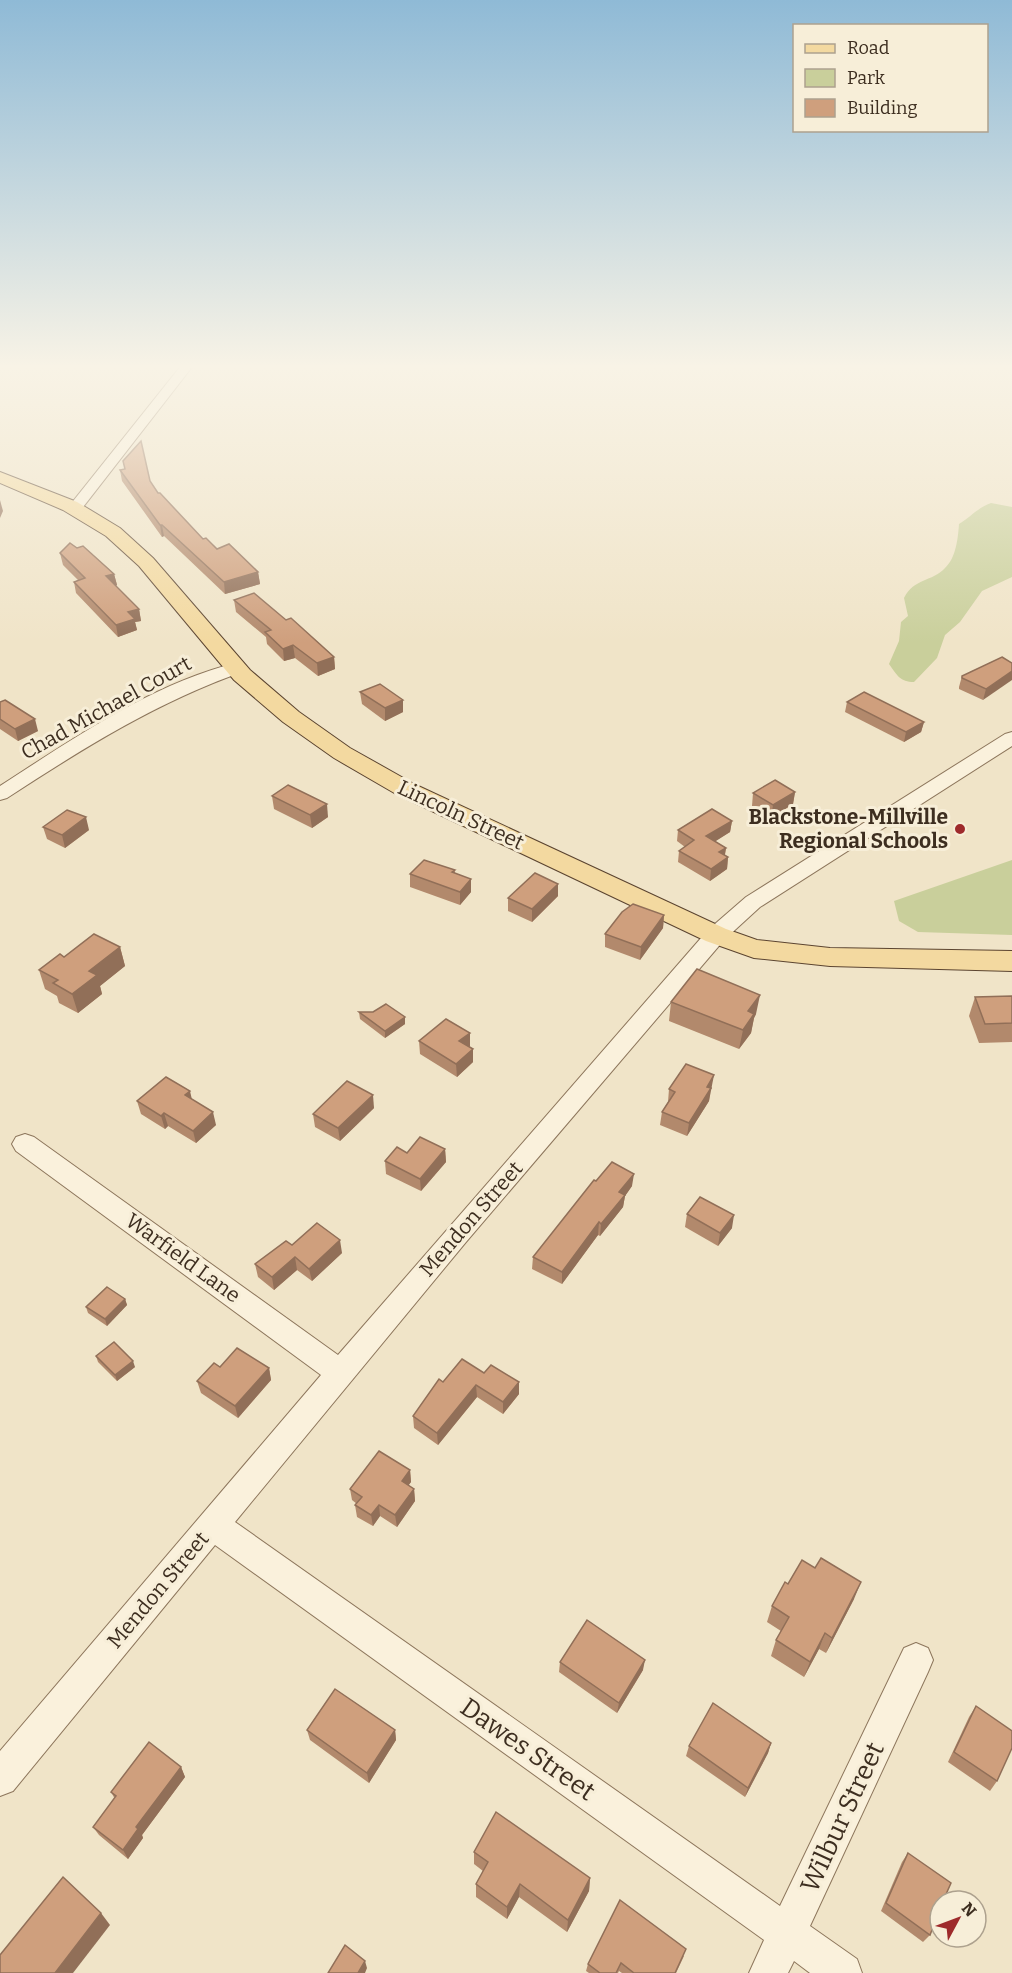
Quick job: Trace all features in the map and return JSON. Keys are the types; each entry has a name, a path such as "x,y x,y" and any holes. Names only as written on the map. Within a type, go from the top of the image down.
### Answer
{"main road":[{"name":"Lincoln Street","path":"0,477 75,508 106,527 138,555 236,668 265,695 315,735 398,785 716,935 754,949 830,957 1012,961"}],"street":[{"path":"75,508 114,459"},
{"name":"Chad Michael Court","path":"0,794 62,754 168,695 236,668"},
{"name":"Mendon Street","path":"0,1778 340,1373 716,935 753,902 1012,738"},
{"name":"Warfield Lane","path":"25,1144 340,1373"},
{"name":"Dawes Street","path":"213,1525 843,1973"},
{"name":"Wilbur Street","path":"768,1973 916,1660"}],"green space":[{"path":"991,503 1012,507 1012,577 982,591 960,622 945,635 937,658 914,682 902,679 889,664 899,641 901,622 908,616 904,598 918,583 935,576 949,564 957,541 959,524"},
{"path":"1012,860 1012,935 918,932 899,921 894,901"}],"building":[{"path":"145,459 150,481 158,493 203,539 206,538 217,549 229,544 258,572 224,582 160,525 120,470 125,469 123,461"},
{"path":"70,543 77,548 83,546 114,574 106,576 139,609 128,612 135,619 116,625 74,582 85,578 60,553"},
{"path":"254,593 286,620 291,618 334,657 317,663 293,645 283,649 265,632 271,630 234,600"},
{"path":"1002,657 1012,663 1012,671 986,689 962,678 962,676"},
{"path":"380,684 403,700 385,708 360,692"},
{"path":"864,692 924,722 906,732 847,702"},
{"path":"5,700 35,719 15,729 0,719 0,702"},
{"path":"775,780 795,792 773,805 753,793"},
{"path":"288,785 327,804 310,815 272,796"},
{"path":"712,809 732,821 706,836 726,848 719,852 728,857 711,869 679,851 694,840 678,830"},
{"path":"67,810 86,817 62,835 43,827"},
{"path":"424,860 455,870 452,872 471,879 460,892 410,874"},
{"path":"535,873 558,884 532,909 508,898"},
{"path":"633,904 664,915 641,947 605,934 622,912"},
{"path":"94,934 120,947 89,971 97,975 72,994 53,983 58,980 39,970 60,954 64,957"},
{"path":"697,969 760,995 748,1011 754,1014 743,1030 671,1002"},
{"path":"1012,996 1012,1023 985,1024 975,997"},
{"path":"386,1004 405,1017 385,1031 359,1012 373,1012"},
{"path":"446,1019 470,1033 459,1041 473,1049 456,1064 419,1041"},
{"path":"686,1064 714,1075 707,1087 711,1088 689,1123 662,1112 675,1092 669,1089"},
{"path":"166,1077 190,1091 185,1095 213,1112 193,1131 164,1113 161,1116 137,1101"},
{"path":"347,1081 373,1095 338,1128 313,1114"},
{"path":"420,1137 445,1149 420,1179 385,1161 397,1147 407,1153"},
{"path":"612,1162 634,1174 619,1192 625,1195 601,1224 599,1222 562,1272 533,1257 594,1180 596,1181"},
{"path":"700,1197 734,1215 720,1233 687,1214"},
{"path":"317,1223 340,1240 309,1269 295,1257 272,1277 255,1264 286,1241 292,1245"},
{"path":"107,1287 125,1299 105,1319 86,1307"},
{"path":"114,1342 133,1361 115,1375 96,1356"},
{"path":"237,1348 269,1368 235,1406 197,1381 214,1363 220,1367"},
{"path":"462,1359 484,1373 491,1365 519,1382 503,1402 476,1385 437,1433 413,1416 439,1379 443,1382"},
{"path":"379,1451 410,1470 402,1481 414,1489 395,1515 379,1505 371,1515 355,1505 362,1497 350,1489"},
{"path":"821,1558 861,1582 832,1638 825,1633 810,1662 776,1640 789,1617 772,1606 785,1582 788,1584 802,1560 815,1568"},
{"path":"587,1620 645,1660 619,1703 560,1662"},
{"path":"335,1689 395,1730 367,1773 307,1730"},
{"path":"713,1703 771,1743 748,1788 689,1746"},
{"path":"976,1706 1012,1731 1012,1748 997,1781 954,1752"},
{"path":"149,1742 181,1767 136,1827 138,1829 123,1850 93,1827 116,1796 111,1792"},
{"path":"496,1812 590,1878 568,1920 520,1884 507,1907 476,1884 488,1862 474,1852"},
{"path":"908,1853 951,1883 948,1889 928,1889 928,1934 886,1903"},
{"path":"63,1877 101,1913 55,1973 0,1973 0,1955"},
{"path":"620,1900 686,1949 675,1973 634,1973 621,1963 616,1973 600,1973 588,1964"},
{"path":"345,1945 365,1961 358,1973 328,1973"}],"place":[{"name":"Blackstone-Millville Regional Schools","path":"960,829"}]}
